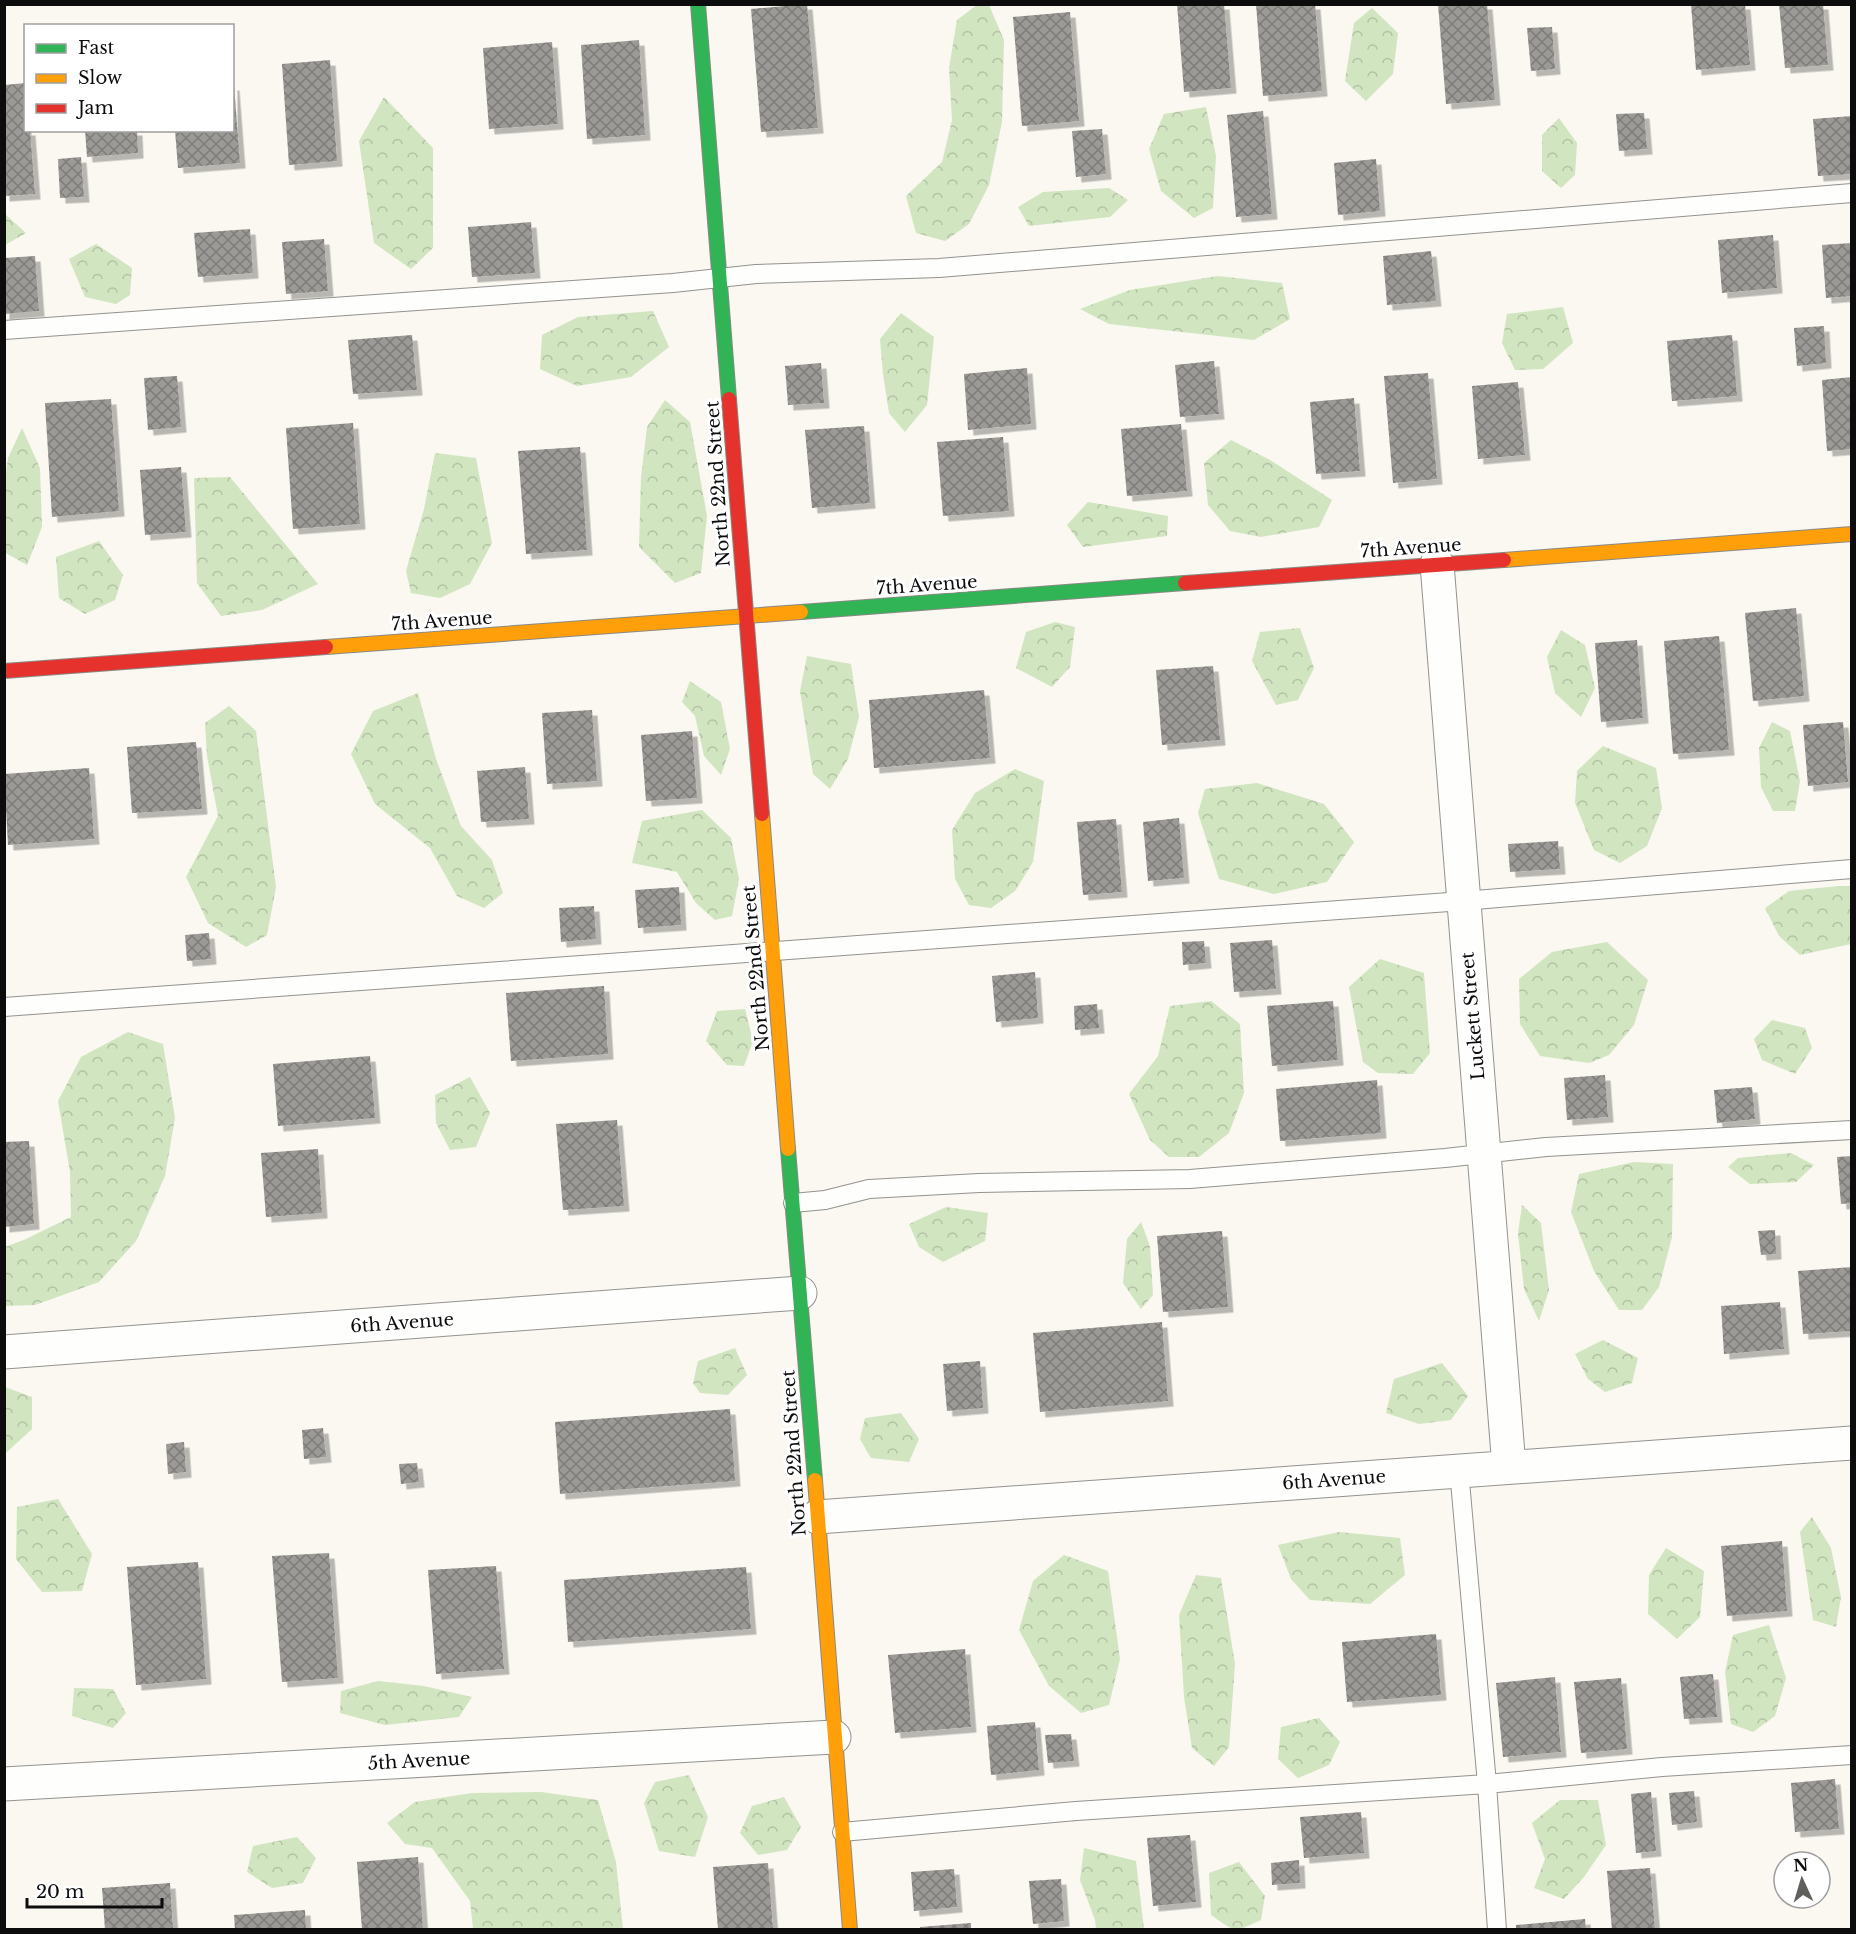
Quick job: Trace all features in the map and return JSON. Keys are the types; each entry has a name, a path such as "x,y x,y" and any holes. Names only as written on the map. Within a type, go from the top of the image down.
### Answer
{"street":[{"name":"North 22nd Street","path":"698,4 850,1929"},
{"name":"7th Avenue","path":"4,671 1851,534"},
{"name":"Luckett Street","path":"1437,564 1509,1467"},
{"name":"6th Avenue","path":"4,1352 800,1293"},
{"name":"6th Avenue","path":"817,1517 1851,1443"},
{"name":"5th Avenue","path":"4,1784 834,1737"}],"lane":[{"path":"4,330 661,284 756,274 939,268 1851,193"},
{"path":"4,1006 1463,901 1851,869"},
{"path":"793,1203 825,1200 869,1189 980,1183 1190,1179 1546,1147 1851,1130"},
{"path":"1459,1470 1487,1784 1497,1929"},
{"path":"842,1832 1076,1811 1487,1784 1662,1767 1851,1755"}],"green space":[{"path":"977,5 989,5 1004,40 1002,122 989,185 969,224 945,241 916,233 906,196 942,162 952,120 949,68 957,20"},
{"path":"1372,8 1398,33 1393,74 1366,101 1345,81 1354,23"},
{"path":"384,97 433,148 433,248 411,269 374,243 359,141"},
{"path":"1206,107 1216,156 1213,208 1194,218 1161,191 1149,149 1164,114"},
{"path":"1559,118 1577,143 1575,175 1561,188 1542,171 1542,135"},
{"path":"1109,188 1128,200 1110,217 1029,226 1018,207 1043,192"},
{"path":"4,213 26,233 5,245 4,245"},
{"path":"96,244 132,268 130,295 116,304 85,297 69,259"},
{"path":"1218,276 1282,283 1290,319 1254,340 1109,324 1080,309 1130,290"},
{"path":"1563,307 1573,343 1543,369 1515,370 1502,343 1507,314"},
{"path":"653,311 669,347 631,377 577,386 540,369 542,335 578,317"},
{"path":"901,313 934,337 927,405 905,432 889,413 880,339"},
{"path":"665,400 690,422 707,516 701,573 675,583 639,547 641,477 647,427"},
{"path":"22,428 40,468 42,527 27,565 4,552 5,479 8,458"},
{"path":"1231,440 1270,460 1332,500 1319,527 1261,537 1230,531 1208,505 1204,463"},
{"path":"435,453 476,458 492,543 470,584 440,598 411,593 406,571 424,509"},
{"path":"230,477 318,584 262,610 221,616 197,583 194,478"},
{"path":"1088,502 1168,516 1167,536 1083,547 1067,525"},
{"path":"99,541 123,575 115,600 85,614 59,598 56,557"},
{"path":"1055,622 1075,627 1070,667 1052,687 1016,668 1026,632"},
{"path":"1300,628 1314,668 1298,700 1276,705 1252,661 1260,632"},
{"path":"1561,630 1585,645 1595,688 1581,717 1555,693 1547,657"},
{"path":"807,656 851,664 859,717 848,759 830,789 813,774 800,691"},
{"path":"690,681 721,702 730,749 721,775 704,756 695,716 682,702"},
{"path":"418,693 436,759 461,826 492,860 503,893 484,908 457,896 430,848 375,804 351,754 373,711"},
{"path":"229,706 256,731 276,887 267,935 246,947 208,923 186,877 218,816 207,756 205,723"},
{"path":"1772,722 1790,731 1800,781 1795,811 1773,811 1761,787 1759,748"},
{"path":"1603,746 1656,768 1662,808 1647,846 1620,863 1594,850 1575,803 1577,771"},
{"path":"1015,769 1044,781 1033,862 1015,891 991,908 969,905 955,879 952,830 975,793"},
{"path":"1257,783 1324,804 1354,842 1327,882 1274,894 1219,879 1198,813 1205,789"},
{"path":"702,810 731,838 739,879 732,916 715,920 696,903 677,872 632,863 642,821"},
{"path":"1851,886 1851,944 1800,955 1779,936 1765,908 1789,891"},
{"path":"1607,942 1648,980 1634,1025 1609,1055 1589,1063 1540,1056 1520,1024 1519,979 1552,952"},
{"path":"1380,959 1424,973 1430,1053 1413,1074 1378,1073 1363,1062 1349,987"},
{"path":"1211,1001 1240,1024 1244,1093 1229,1133 1199,1157 1169,1157 1150,1140 1129,1094 1158,1056 1170,1006"},
{"path":"745,1009 753,1041 744,1066 727,1065 706,1041 717,1011"},
{"path":"1772,1020 1805,1028 1812,1048 1795,1074 1762,1060 1754,1039"},
{"path":"128,1032 163,1044 175,1118 165,1176 136,1241 99,1282 35,1305 5,1306 5,1247 71,1217 70,1172 58,1101 81,1057"},
{"path":"470,1077 490,1113 476,1147 450,1150 436,1123 435,1095"},
{"path":"1791,1153 1814,1165 1796,1182 1750,1184 1728,1167 1738,1158"},
{"path":"1634,1162 1673,1164 1672,1237 1659,1287 1642,1310 1619,1310 1594,1271 1571,1212 1579,1174"},
{"path":"1522,1205 1541,1223 1549,1290 1539,1321 1524,1289 1518,1233"},
{"path":"946,1207 988,1213 985,1241 943,1262 919,1247 909,1224"},
{"path":"1141,1222 1150,1246 1153,1295 1141,1309 1123,1283 1127,1239"},
{"path":"1603,1340 1638,1358 1632,1383 1605,1392 1588,1379 1575,1354"},
{"path":"735,1348 747,1375 728,1395 700,1393 693,1383 698,1361"},
{"path":"1442,1363 1468,1396 1451,1420 1419,1424 1386,1413 1394,1379"},
{"path":"5,1387 32,1397 32,1429 7,1452 4,1452"},
{"path":"901,1413 919,1439 909,1462 871,1458 860,1439 865,1418"},
{"path":"58,1499 92,1554 82,1591 42,1592 16,1559 17,1507"},
{"path":"1812,1517 1831,1548 1841,1597 1836,1627 1813,1620 1800,1532"},
{"path":"1339,1532 1400,1538 1405,1575 1370,1604 1310,1600 1291,1579 1278,1545"},
{"path":"1666,1548 1704,1571 1700,1617 1677,1639 1648,1614 1649,1575"},
{"path":"1064,1555 1108,1571 1120,1659 1109,1705 1081,1713 1049,1686 1019,1630 1033,1581"},
{"path":"1196,1575 1221,1578 1235,1664 1229,1747 1214,1766 1192,1748 1184,1697 1179,1615"},
{"path":"1769,1625 1786,1678 1775,1716 1753,1732 1731,1724 1725,1672 1733,1635"},
{"path":"378,1681 424,1686 472,1697 459,1717 385,1725 340,1713 341,1691"},
{"path":"74,1688 113,1689 126,1713 113,1728 72,1716"},
{"path":"1319,1718 1340,1742 1329,1765 1298,1778 1278,1759 1281,1727"},
{"path":"689,1775 708,1817 695,1857 659,1851 644,1803 655,1782"},
{"path":"541,1792 598,1800 616,1862 623,1929 473,1929 470,1901 432,1848 405,1844 387,1823 415,1802 472,1793"},
{"path":"784,1797 801,1827 787,1850 758,1855 740,1833 752,1806"},
{"path":"1560,1800 1598,1800 1606,1845 1584,1877 1564,1899 1534,1888 1545,1859 1532,1823"},
{"path":"297,1837 316,1858 303,1883 272,1888 247,1872 253,1846"},
{"path":"1084,1848 1136,1861 1144,1929 1096,1929 1095,1920 1080,1880"},
{"path":"1239,1862 1265,1896 1261,1920 1235,1929 1211,1915 1209,1873"}],"building":[{"path":"807,4 818,128 761,132 751,9"},
{"path":"1177,4 1224,4 1231,88 1184,92"},
{"path":"1256,4 1315,4 1322,91 1263,96"},
{"path":"1438,4 1487,4 1495,100 1446,104"},
{"path":"1691,4 1745,4 1750,65 1696,70"},
{"path":"1779,4 1823,4 1828,65 1785,68"},
{"path":"1070,12 1079,121 1022,126 1013,17"},
{"path":"1552,27 1555,69 1531,71 1527,28"},
{"path":"639,40 645,135 587,139 581,45"},
{"path":"552,42 558,124 489,129 483,48"},
{"path":"330,60 337,161 289,165 282,64"},
{"path":"24,83 24,132 30,132 35,194 4,196 4,85"},
{"path":"234,85 240,163 178,168 175,132 234,132"},
{"path":"1263,111 1272,214 1236,217 1227,115"},
{"path":"1644,113 1647,149 1619,151 1616,114"},
{"path":"1852,116 1852,174 1818,176 1813,119"},
{"path":"1102,129 1106,174 1076,177 1072,131"},
{"path":"85,132 137,132 138,153 87,157"},
{"path":"81,157 84,197 60,198 58,159"},
{"path":"1376,159 1380,211 1338,215 1334,163"},
{"path":"531,222 535,273 472,277 468,227"},
{"path":"250,229 253,273 198,277 194,233"},
{"path":"1773,235 1777,288 1722,293 1718,240"},
{"path":"324,239 328,291 286,294 282,242"},
{"path":"1852,243 1852,296 1826,298 1822,245"},
{"path":"1431,251 1436,301 1387,305 1383,256"},
{"path":"35,256 39,311 4,314 4,258"},
{"path":"1824,326 1826,363 1797,366 1794,328"},
{"path":"412,335 417,390 353,394 348,340"},
{"path":"1732,335 1737,396 1672,401 1667,341"},
{"path":"1214,361 1219,414 1180,417 1175,365"},
{"path":"821,363 824,403 788,405 785,366"},
{"path":"1027,368 1031,424 968,430 964,374"},
{"path":"1428,373 1437,479 1393,483 1384,376"},
{"path":"177,376 181,427 148,430 144,378"},
{"path":"1852,377 1852,449 1827,451 1822,380"},
{"path":"1518,382 1525,455 1478,459 1472,386"},
{"path":"1354,398 1360,471 1316,474 1310,402"},
{"path":"111,399 119,511 52,517 45,403"},
{"path":"353,423 360,524 293,529 286,428"},
{"path":"1181,424 1187,491 1127,496 1121,429"},
{"path":"864,426 870,503 812,508 805,430"},
{"path":"1003,437 1009,511 943,516 937,442"},
{"path":"580,447 587,550 526,554 518,451"},
{"path":"181,467 186,532 145,535 140,470"},
{"path":"1796,608 1804,696 1753,701 1745,613"},
{"path":"1719,636 1729,750 1673,754 1664,641"},
{"path":"1637,640 1643,718 1601,722 1595,643"},
{"path":"1213,666 1220,740 1162,745 1156,670"},
{"path":"984,690 990,758 874,768 869,700"},
{"path":"592,710 597,781 547,784 542,713"},
{"path":"1843,722 1848,782 1808,786 1803,725"},
{"path":"692,731 697,798 646,801 641,735"},
{"path":"196,742 202,809 132,813 127,747"},
{"path":"525,767 529,819 481,822 477,771"},
{"path":"89,768 94,839 8,845 4,774"},
{"path":"1179,818 1184,878 1148,881 1143,822"},
{"path":"1116,819 1122,892 1083,895 1077,822"},
{"path":"1558,841 1560,869 1510,872 1508,844"},
{"path":"679,887 681,925 638,928 635,890"},
{"path":"594,906 596,939 561,942 559,908"},
{"path":"209,933 211,959 187,961 185,935"},
{"path":"1272,940 1276,989 1234,992 1230,943"},
{"path":"1204,941 1206,963 1183,965 1182,942"},
{"path":"1035,972 1038,1018 996,1022 992,976"},
{"path":"604,986 608,1054 511,1061 506,993"},
{"path":"1333,1001 1338,1060 1272,1066 1267,1006"},
{"path":"1097,1004 1099,1028 1075,1030 1074,1006"},
{"path":"370,1056 375,1118 278,1126 273,1064"},
{"path":"1605,1075 1608,1117 1567,1120 1564,1078"},
{"path":"1377,1080 1381,1133 1280,1141 1276,1089"},
{"path":"1752,1087 1755,1119 1717,1123 1714,1090"},
{"path":"617,1120 624,1206 563,1210 556,1124"},
{"path":"29,1141 34,1224 4,1227 4,1142"},
{"path":"318,1149 322,1213 266,1217 261,1153"},
{"path":"1852,1156 1852,1203 1841,1204 1837,1157"},
{"path":"1775,1230 1776,1254 1761,1255 1758,1231"},
{"path":"1222,1231 1228,1307 1163,1312 1157,1236"},
{"path":"1852,1267 1852,1331 1803,1334 1798,1271"},
{"path":"1780,1302 1784,1349 1724,1354 1721,1306"},
{"path":"1162,1322 1168,1401 1040,1412 1033,1333"},
{"path":"980,1361 983,1408 947,1411 943,1364"},
{"path":"730,1409 735,1481 560,1494 555,1422"},
{"path":"323,1428 326,1457 304,1459 302,1430"},
{"path":"184,1442 186,1472 168,1474 166,1444"},
{"path":"417,1463 419,1482 401,1484 399,1464"},
{"path":"1782,1541 1787,1611 1727,1616 1721,1546"},
{"path":"329,1553 338,1678 282,1682 272,1556"},
{"path":"198,1562 206,1679 136,1685 127,1567"},
{"path":"496,1566 504,1669 436,1674 428,1570"},
{"path":"746,1567 751,1629 568,1642 564,1580"},
{"path":"1436,1634 1441,1695 1347,1702 1342,1642"},
{"path":"965,1649 971,1727 895,1733 888,1655"},
{"path":"1713,1674 1717,1717 1684,1719 1680,1677"},
{"path":"1555,1677 1561,1752 1503,1757 1496,1683"},
{"path":"1621,1678 1627,1749 1581,1753 1574,1682"},
{"path":"1035,1722 1039,1770 991,1775 987,1726"},
{"path":"1071,1734 1074,1761 1048,1763 1045,1735"},
{"path":"1835,1779 1839,1829 1795,1832 1791,1783"},
{"path":"1694,1791 1697,1822 1672,1825 1669,1793"},
{"path":"1651,1792 1656,1851 1636,1853 1631,1794"},
{"path":"1361,1812 1364,1853 1304,1858 1300,1817"},
{"path":"1190,1835 1196,1902 1153,1906 1147,1838"},
{"path":"418,1857 423,1930 362,1930 357,1862"},
{"path":"1299,1860 1300,1883 1272,1885 1271,1863"},
{"path":"768,1863 773,1930 718,1930 713,1867"},
{"path":"1650,1868 1655,1930 1612,1930 1607,1871"},
{"path":"954,1869 957,1907 914,1911 911,1872"},
{"path":"1061,1879 1064,1921 1033,1924 1029,1881"},
{"path":"170,1883 173,1930 105,1930 102,1888"},
{"path":"305,1910 306,1930 235,1930 234,1915"},
{"path":"1585,1919 1586,1930 1516,1930 1516,1925"},
{"path":"971,1923 971,1930 920,1930 920,1927"}],"traffic: fast":[{"path":"698,4 729,399"},
{"path":"801,612 1185,583"},
{"path":"788,1149 815,1480"}],"traffic: slow":[{"path":"1504,560 1852,534"},
{"path":"326,647 801,612"},
{"path":"762,814 788,1149"},
{"path":"815,1480 850,1930"}],"traffic: jam":[{"path":"729,399 762,814"},
{"path":"1185,583 1504,560"},
{"path":"4,671 326,647"}]}
